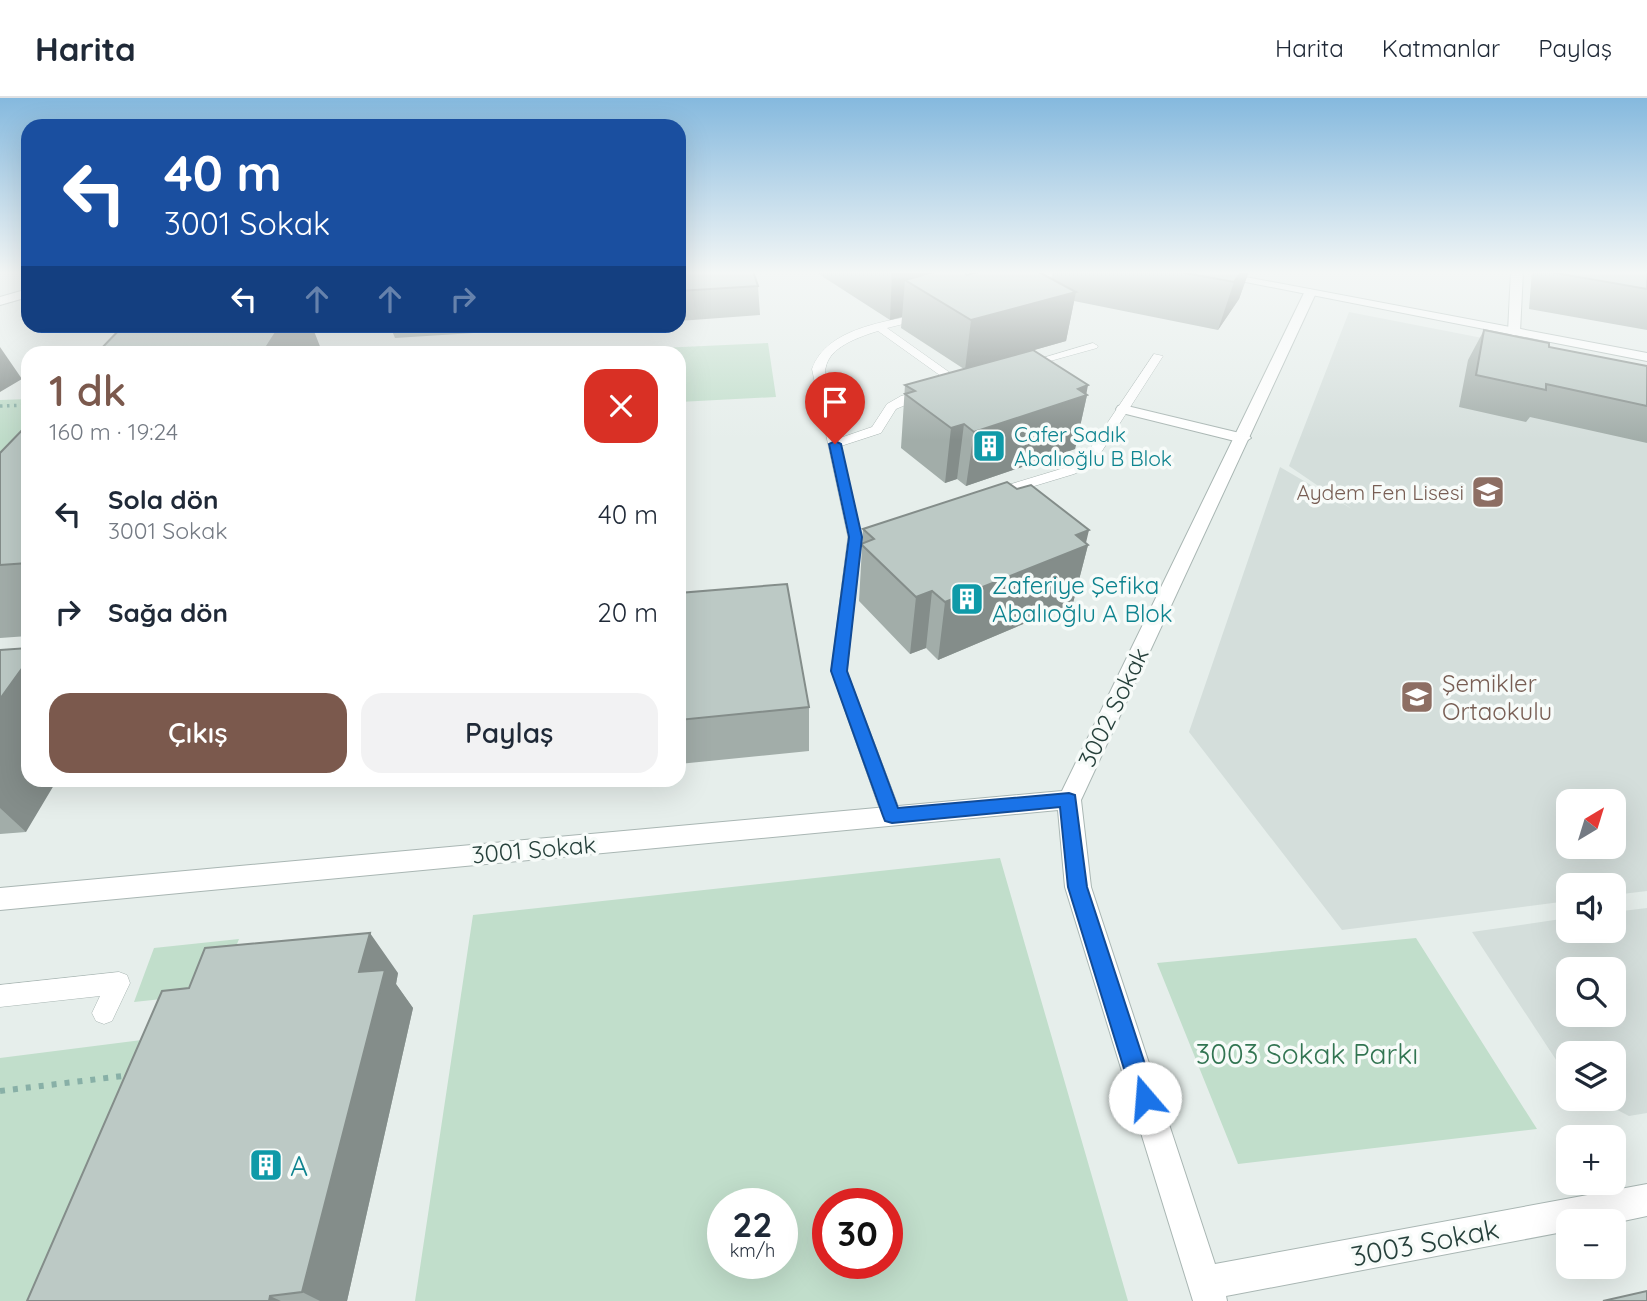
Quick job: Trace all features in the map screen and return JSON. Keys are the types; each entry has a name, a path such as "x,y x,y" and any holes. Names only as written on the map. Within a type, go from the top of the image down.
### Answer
{"street":[{"name":"3002 Sokak","path":"1069,800 1294,327"},
{"path":"1489,327 1647,357"},
{"path":"1514,327 1514,332"},
{"path":"1123,409 1243,438"},
{"path":"1069,800 1078,887 1207,1292"},
{"name":"3001 Sokak","path":"0,899 1069,800"},
{"name":"3003 Sokak","path":"1207,1292 1647,1200"}],"lane":[{"path":"883,327 837,344 824,354 818,369 835,444 862,535 839,671 892,816"},
{"path":"880,328 959,384"},
{"path":"1013,369 1093,346"},
{"path":"976,500 1069,471 1088,462 1158,356"},
{"path":"835,444 877,430 891,407 905,399 973,380"},
{"path":"0,996 119,983 104,1013"}],"path":[{"path":"0,406 21,405"},
{"path":"0,1091 145,1073"}],"shaded area":[{"name":"Şemikler Ortaokulu","path":"1343,327 1427,327 1647,370 1647,891 1626,894 1626,873 1556,873 1556,903 1342,930 1189,732 1280,467 1352,509 1289,466"},
{"path":"1647,908 1647,1113 1629,1116 1619,1111 1626,1111 1626,1041 1556,1041 1556,1060 1472,932 1556,920 1556,943 1626,943 1626,911"}],"green space":[{"path":"768,343 776,397 686,402 686,347"},
{"path":"21,399 21,529 0,553 0,400"},
{"path":"1000,858 1128,1301 415,1301 473,915"},
{"name":"3003 Sokak Parkı","path":"1416,938 1537,1129 1238,1164 1157,963"},
{"path":"239,939 218,993 134,1002 154,948"},
{"path":"189,1034 89,1301 0,1301 0,1058"}],"building":[{"path":"1484,330 1549,343 1549,347 1647,366 1647,406 1546,384 1546,390 1476,375"},
{"path":"116,333 276,333 267,346 104,346"},
{"path":"1033,350 1088,385 1078,389 1087,395 974,432 964,424 951,428 905,394 915,391 905,385"},
{"path":"21,431 21,564 0,565 0,453"},
{"path":"1007,482 1017,489 1031,485 1089,530 1076,535 1088,545 945,602 932,591 916,597 861,544 874,539 863,529"},
{"path":"787,584 809,707 686,719 686,592"},
{"path":"21,648 21,670 0,699 0,650"},
{"name":"A","path":"370,933 359,972 385,970 302,1292 270,1296 269,1301 27,1301 162,991 189,988 205,948"},
{"path":"1647,1291 1647,1301 1603,1301"}],"place":[{"name":"Cafer Sadık Abalıoğlu B Blok","path":"989,446"},
{"name":"Aydem Fen Lisesi","path":"1488,492"},
{"name":"Zaferiye Şefika Abalıoğlu A Blok","path":"967,599"},
{"name":"Şemikler Ortaokulu","path":"1417,697"},
{"name":"A","path":"266,1165"}],"route":[{"path":"835,444 855,537 839,671 892,816 1069,800 1078,887 1145,1098"}]}
